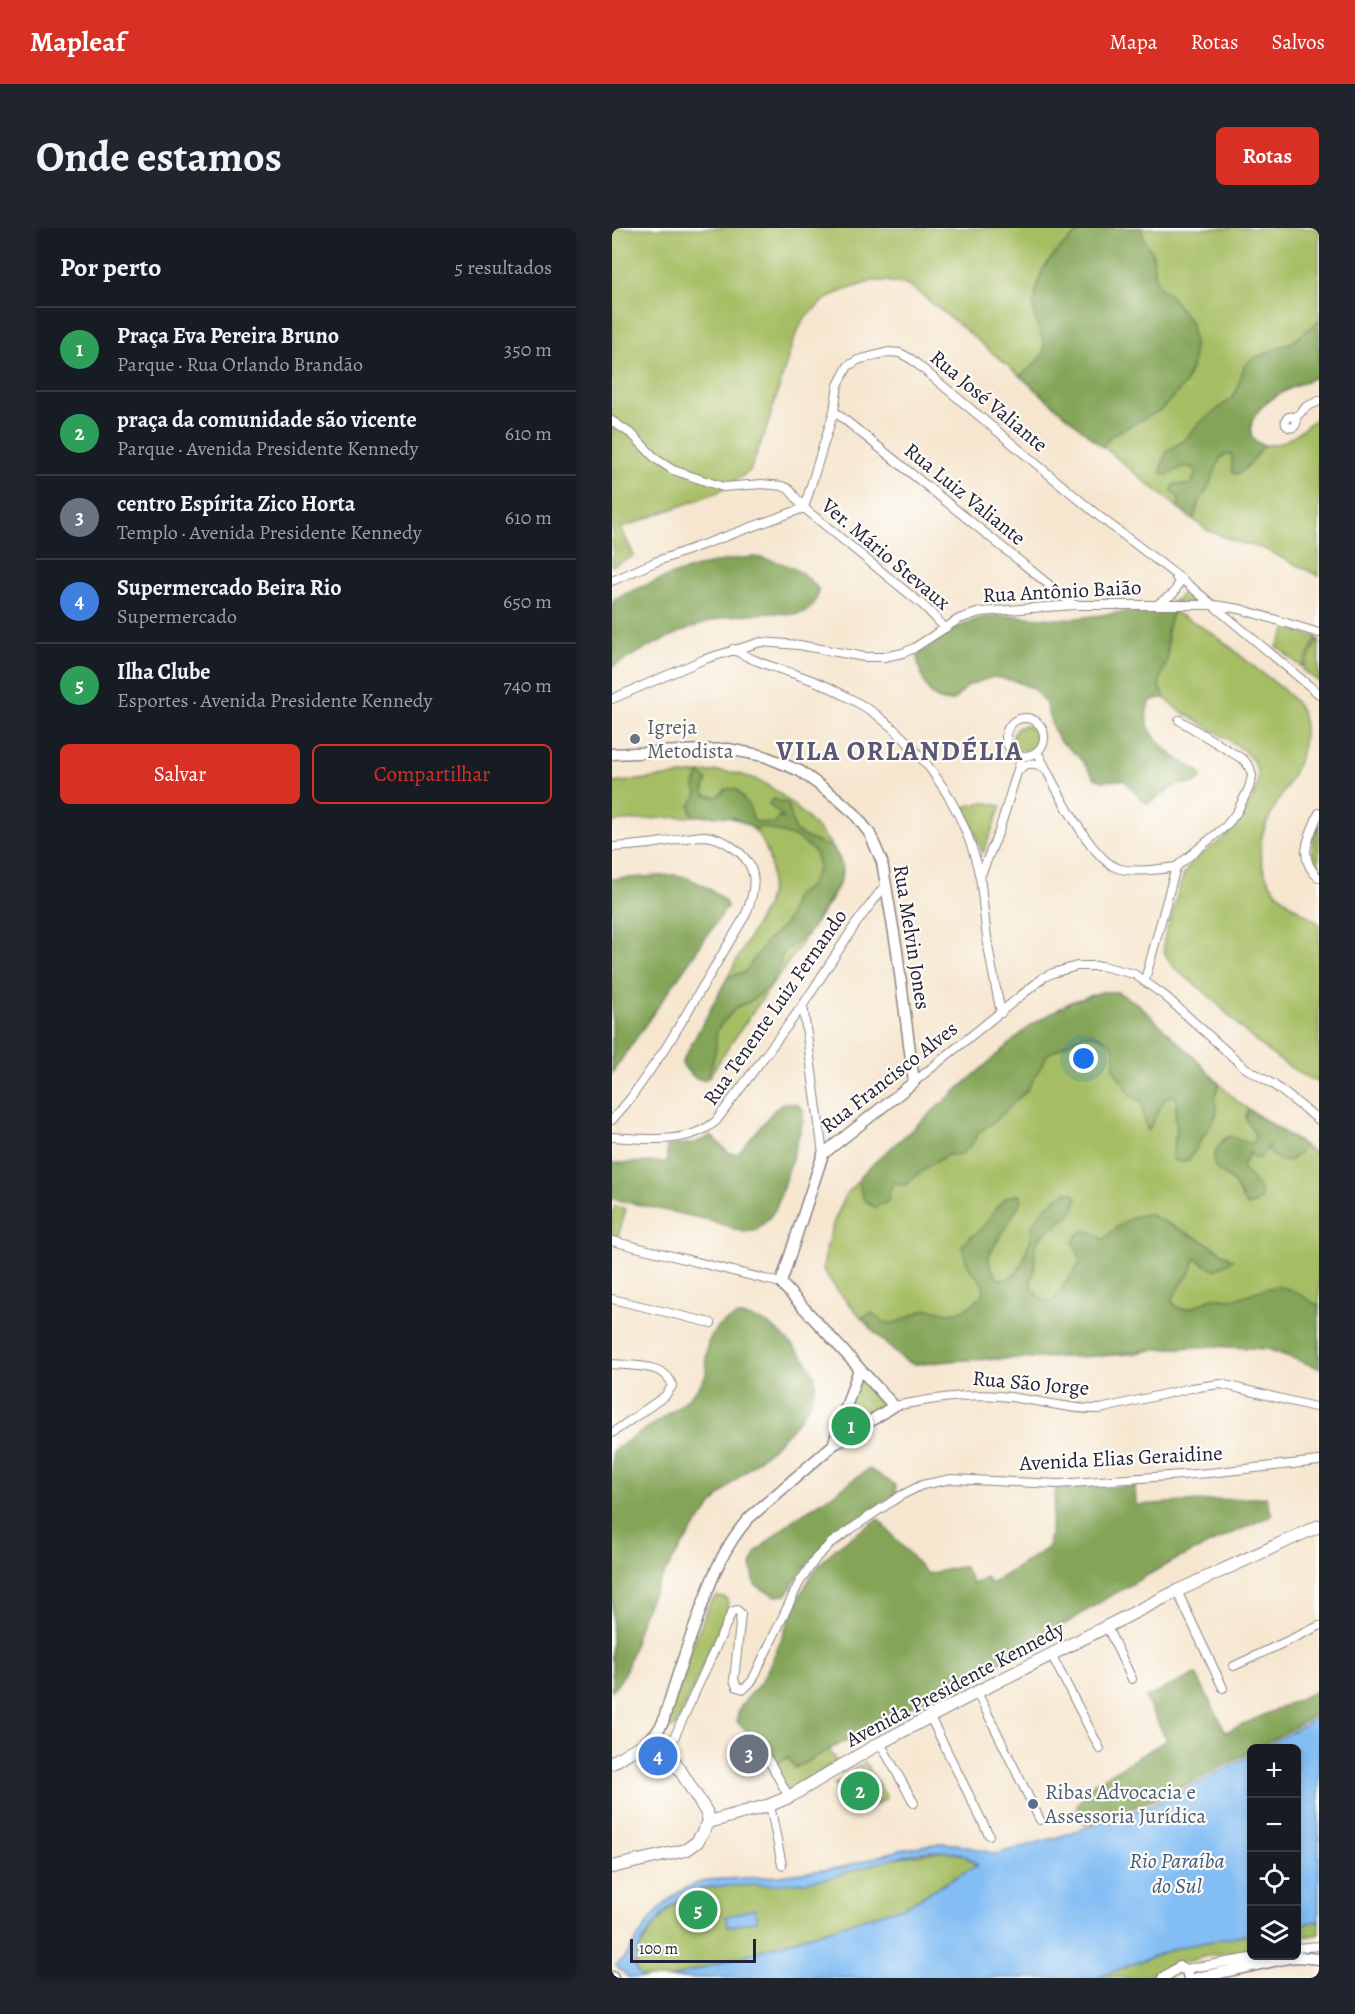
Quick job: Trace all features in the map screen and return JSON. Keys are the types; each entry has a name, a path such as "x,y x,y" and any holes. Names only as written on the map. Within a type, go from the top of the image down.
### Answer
{"main road":[{"name":"Avenida Presidente Kennedy","path":"709,1822 770,1805 789,1797 880,1743 1051,1654 1178,1591 1319,1526"},
{"path":"612,1763 640,1746 656,1742 667,1750 707,1813 709,1822 700,1838 686,1850 612,1867"}],"street":[{"name":"Rua José Valiante","path":"804,508 834,411 838,385 848,366 875,355 888,352 900,353 911,359 1100,517 1214,605 1319,693"},
{"path":"1295,418 1306,407 1319,401"},
{"name":"Rua Luiz Valiante","path":"834,411 1074,605"},
{"name":"Ver. Mário Stevaux","path":"612,421 633,435 656,459 673,470 723,487 771,484 789,489 804,508 925,607 945,628"},
{"path":"612,581 655,562 804,508"},
{"path":"1158,604 1177,589 1179,583 1175,575"},
{"name":"Rua Antônio Baião","path":"612,699 705,658 761,642 774,642 847,655 885,657 903,653 959,619 980,612 1074,605 1214,605 1240,609 1319,633"},
{"path":"733,649 746,657 812,679 876,714 892,727 930,768 958,810 969,839 980,878 987,939 1001,1013"},
{"path":"1019,719 1032,719 1041,728 1044,740 1037,751 1022,756 1011,750 1006,738 1009,726 1019,719"},
{"path":"1145,980 1176,867 1231,820 1242,803 1252,776 1244,760 1179,720"},
{"name":"Rua Melvin Jones","path":"612,754 728,749 764,756 800,771 838,799 863,824 882,862 897,951 914,1082"},
{"path":"1037,751 1068,810 1089,841 1109,864 1130,870 1176,867"},
{"path":"980,878 999,831 1022,756"},
{"path":"1016,774 1022,766 1030,763 1040,765 1047,770"},
{"path":"1319,813 1310,834 1306,852 1309,866 1319,878"},
{"path":"612,847 641,846 712,837 732,846 743,856 753,871 755,881 752,899 745,916 667,1046 630,1100 612,1120"},
{"name":"Rua Tenente Luiz Fernando","path":"612,1137 675,1138 695,1134 711,1125 724,1112 803,1005 855,925 886,884"},
{"name":"Rua Francisco Alves","path":"781,1283 823,1154 1044,977 1062,970 1077,966 1102,966 1124,970 1145,980 1244,1067 1274,1085 1319,1120"},
{"path":"803,1005 823,1154"},
{"path":"612,1241 781,1283 894,1406 833,1445 749,1518 730,1542 705,1596 659,1729 640,1746"},
{"path":"612,1299 711,1323"},
{"path":"612,1364 651,1368 665,1375 672,1384 666,1396 612,1433"},
{"path":"833,1445 859,1369"},
{"name":"Rua São Jorge","path":"894,1406 926,1400 984,1395 1086,1410 1221,1384 1319,1408"},
{"name":"Avenida Elias Geraidine","path":"667,1750 730,1615 736,1610 740,1611 734,1680 739,1688 746,1688 752,1681 799,1583 816,1558 831,1543 864,1520 900,1496 922,1485 940,1480 966,1478 988,1482 1058,1484 1209,1473 1319,1461"},
{"path":"1178,1591 1223,1688"},
{"path":"1234,1666 1319,1626"},
{"path":"1107,1627 1132,1678"},
{"path":"1051,1654 1100,1749"},
{"path":"977,1692 1040,1820"},
{"path":"665,1714 664,1735 667,1750"},
{"path":"930,1717 989,1835"},
{"path":"756,1742 789,1797"},
{"path":"880,1743 914,1803"},
{"path":"770,1805 782,1865"},
{"path":"1301,1948 1319,1946"},
{"path":"1197,1978 1288,1958 1319,1959"},
{"path":"1163,1978 1179,1967 1188,1974 1247,1960"}],"green space":[{"path":"612,228 1319,228 1319,376 1298,384 1271,400 1252,419 1249,430 1256,442 1273,445 1287,440 1319,417 1319,576 1262,548 1237,542 1207,530 1143,480 918,292 908,285 886,281 872,281 837,293 823,301 803,320 792,344 768,424 750,471 718,492 621,528 634,556 612,566"},
{"path":"1083,228 1141,228 1145,242 1153,253 1154,271 1159,286 1171,296 1191,323 1194,345 1193,362 1185,384 1161,410 1112,435 1102,447 1020,376 1039,360 1044,348 1034,308 1038,281 1045,266 1055,254"},
{"path":"1319,321 1319,376 1277,395 1259,410 1253,419 1251,432 1254,440 1265,445 1245,469 1237,474 1232,470 1231,453 1221,457 1207,490 1199,502 1193,520 1177,507 1180,501 1172,491 1174,484 1190,485 1197,473 1195,469 1185,467 1163,475 1161,468 1167,451 1186,439 1198,424 1231,399 1236,392 1244,367 1250,360 1294,341"},
{"path":"754,557 781,563 805,576 818,589 813,606 798,614 731,616 700,624 640,651 612,667 614,599 648,584 700,566"},
{"path":"1183,584 1206,602 1170,603 1182,593"},
{"path":"1159,609 1173,611 1167,629 1167,660 1159,687 1165,698 1156,699 1149,704 1146,713 1147,721 1155,738 1164,748 1197,770 1202,777 1194,784 1181,784 1173,787 1148,803 1143,801 1124,780 1103,781 1095,778 1079,757 1059,740 1045,702 1032,688 1015,681 993,677 969,685 953,701 944,701 931,694 920,672 917,656 952,631 986,617 1063,619"},
{"path":"1173,611 1223,642 1286,692 1302,712 1304,738 1299,761 1268,820 1261,840 1261,860 1270,883 1280,895 1319,923 1319,1083 1289,1067 1261,1046 1204,991 1174,968 1164,952 1164,938 1187,869 1236,825 1248,808 1258,782 1258,774 1253,761 1241,749 1175,707 1164,697 1159,682 1167,660 1168,626"},
{"path":"1287,629 1317,637 1302,667 1277,647"},
{"path":"1319,639 1319,682 1303,670"},
{"path":"1025,726 1030,727 1036,733 1036,743 1030,749 1025,750 1020,749 1014,743 1013,738 1014,733 1020,727"},
{"path":"718,771 732,772 756,779 786,798 828,841 838,856 842,871 836,891 827,905 709,1077 703,1080 694,1077 682,1062 766,906 771,878 767,851 761,838 753,829 732,818 694,816 612,822 612,783"},
{"path":"699,773 707,780 705,795 717,797 726,789 736,789 749,806 754,821 775,824 778,816 784,819 769,804 775,799 788,804 795,831 832,847 842,865 841,880 808,933 783,953 769,987 749,1002 737,1007 719,1027 708,1078 703,1080 694,1077 682,1062 728,977 745,972 766,942 783,926 795,896 809,887 819,867 815,852 798,838 763,827 754,829 735,818 694,816 690,806 697,794 695,786"},
{"path":"983,802 1001,806 983,854 964,807"},
{"path":"1319,823 1319,870 1313,859 1312,847"},
{"path":"675,875 705,886 720,897 727,907 612,1073 612,879"},
{"path":"1102,992 1117,992 1138,1004 1238,1102 1319,1156 1319,1368 1268,1349 1214,1346 1156,1349 1133,1354 1100,1356 910,1363 899,1356 875,1333 837,1290 823,1270 834,1221 846,1195 865,1172 1031,1025 1071,1002"},
{"path":"1102,992 1117,992 1138,1004 1219,1084 1215,1097 1217,1113 1190,1159 1181,1162 1172,1158 1177,1129 1175,1119 1177,1100 1174,1096 1168,1096 1163,1102 1148,1131 1142,1102 1130,1096 1114,1070 1114,1051 1111,1044 1099,1036 1085,1034 1048,1054 1028,1089 994,1122 978,1133 972,1144 961,1154 948,1155 930,1165 905,1185 895,1182 889,1192 890,1198 885,1203 876,1207 867,1203 861,1192 859,1178 876,1161 1031,1025 1071,1002"},
{"path":"784,1103 800,1106 803,1110 803,1121 776,1208 757,1230 744,1232 709,1220 612,1199 612,1163 667,1162 667,1146 695,1143 711,1136 729,1153 738,1154 774,1110"},
{"path":"1248,1109 1305,1146 1296,1157 1289,1161 1272,1155 1269,1146 1260,1158 1255,1158 1250,1152 1242,1167 1259,1188 1261,1198 1248,1206 1232,1181 1217,1169 1214,1155 1229,1136 1251,1144 1255,1140 1255,1135 1246,1119"},
{"path":"1066,1192 1073,1193 1077,1197 1075,1207 1068,1217 1040,1237 1035,1248 1035,1266 1031,1282 1038,1296 1046,1301 1054,1300 1080,1263 1073,1242 1079,1233 1091,1232 1104,1240 1124,1222 1149,1214 1207,1243 1233,1260 1215,1270 1195,1259 1172,1301 1176,1306 1181,1309 1191,1308 1213,1298 1231,1299 1271,1287 1294,1291 1319,1306 1319,1368 1268,1349 1214,1346 1156,1349 1100,1356 960,1360 914,1364 902,1358 888,1346 861,1318 871,1313 891,1323 927,1309 952,1313 969,1307 981,1296 984,1287 967,1264 962,1245 981,1229 1007,1197 1019,1195 1022,1200 989,1255 989,1263 998,1279 1010,1278 1021,1265 1031,1238 1034,1221"},
{"path":"615,1206 626,1209 618,1237 612,1236 612,1215"},
{"path":"739,1316 762,1321 769,1325 801,1354 814,1374 815,1384 811,1399 792,1428 725,1490 685,1542 648,1602 626,1670 612,1691 612,1451 675,1409 697,1389 705,1376 707,1349 712,1336 726,1321"},
{"path":"859,1369 894,1406 833,1445"},
{"path":"869,1469 895,1485 896,1493 831,1539 807,1564 786,1595 775,1596 755,1585 751,1565 757,1551 795,1518"},
{"path":"1135,1486 1136,1505 1266,1497 1272,1515 1171,1562 1016,1654 936,1693 795,1768 788,1757 774,1765 758,1741 737,1722 739,1710 762,1680 796,1603 813,1574 835,1549 878,1519 927,1574 964,1566 973,1584 986,1577 991,1584 1048,1548 1056,1489"},
{"path":"717,1596 726,1598 727,1611 676,1727 672,1728 667,1725 669,1707 710,1602"},
{"path":"1196,1674 1226,1732 1319,1690 1319,1713 1265,1744 1247,1744 1247,1754 1172,1793 1086,1824 1080,1821 1076,1812 1078,1803 1093,1784 1167,1740 1145,1698"},
{"path":"829,1749 837,1762 787,1791 774,1765 788,1757 795,1768"},
{"path":"865,1762 887,1798 867,1810 864,1806 853,1812 850,1811 834,1784 847,1777 845,1774"},
{"path":"946,1851 963,1855 977,1865 906,1906 670,1978 642,1977 636,1970 640,1948 648,1935 676,1902 691,1892 708,1887 824,1878 899,1857"},
{"path":"1319,1920 1319,1934 1301,1937 1301,1925"},
{"path":"1247,1935 1247,1950 1210,1955 1142,1978 1095,1978 1175,1948"}],"water":[{"path":"1319,1716 1319,1920 1301,1925 1301,1744 1270,1744"},
{"name":"Rio Paraíba do Sul","path":"1247,1757 1247,1935 1175,1948 1096,1978 670,1978 906,1906 977,1865 963,1855 945,1851 924,1852 823,1879 780,1884 708,1887 695,1891 682,1897 667,1910 644,1939 635,1967 644,1978 629,1978 616,1965 660,1909 676,1894 696,1883 707,1880 779,1876 844,1867 899,1850 940,1843 956,1844 996,1854 1058,1837 1170,1798"},
{"path":"755,1909 758,1920 728,1927 726,1916"}],"place":[{"name":"Igreja Metodista","path":"635,739"},
{"name":"Praça Eva Pereira Bruno","path":"851,1426"},
{"name":"centro Espírita Zico Horta","path":"749,1754"},
{"name":"Supermercado Beira Rio","path":"658,1756"},
{"name":"praça da comunidade são vicente","path":"860,1791"},
{"name":"Ribas Advocacia e Assessoria Jurídica","path":"1033,1804"},
{"name":"Ilha Clube","path":"698,1910"}],"district":[{"name":"VILA ORLANDÉLIA","path":"900,751"}]}
